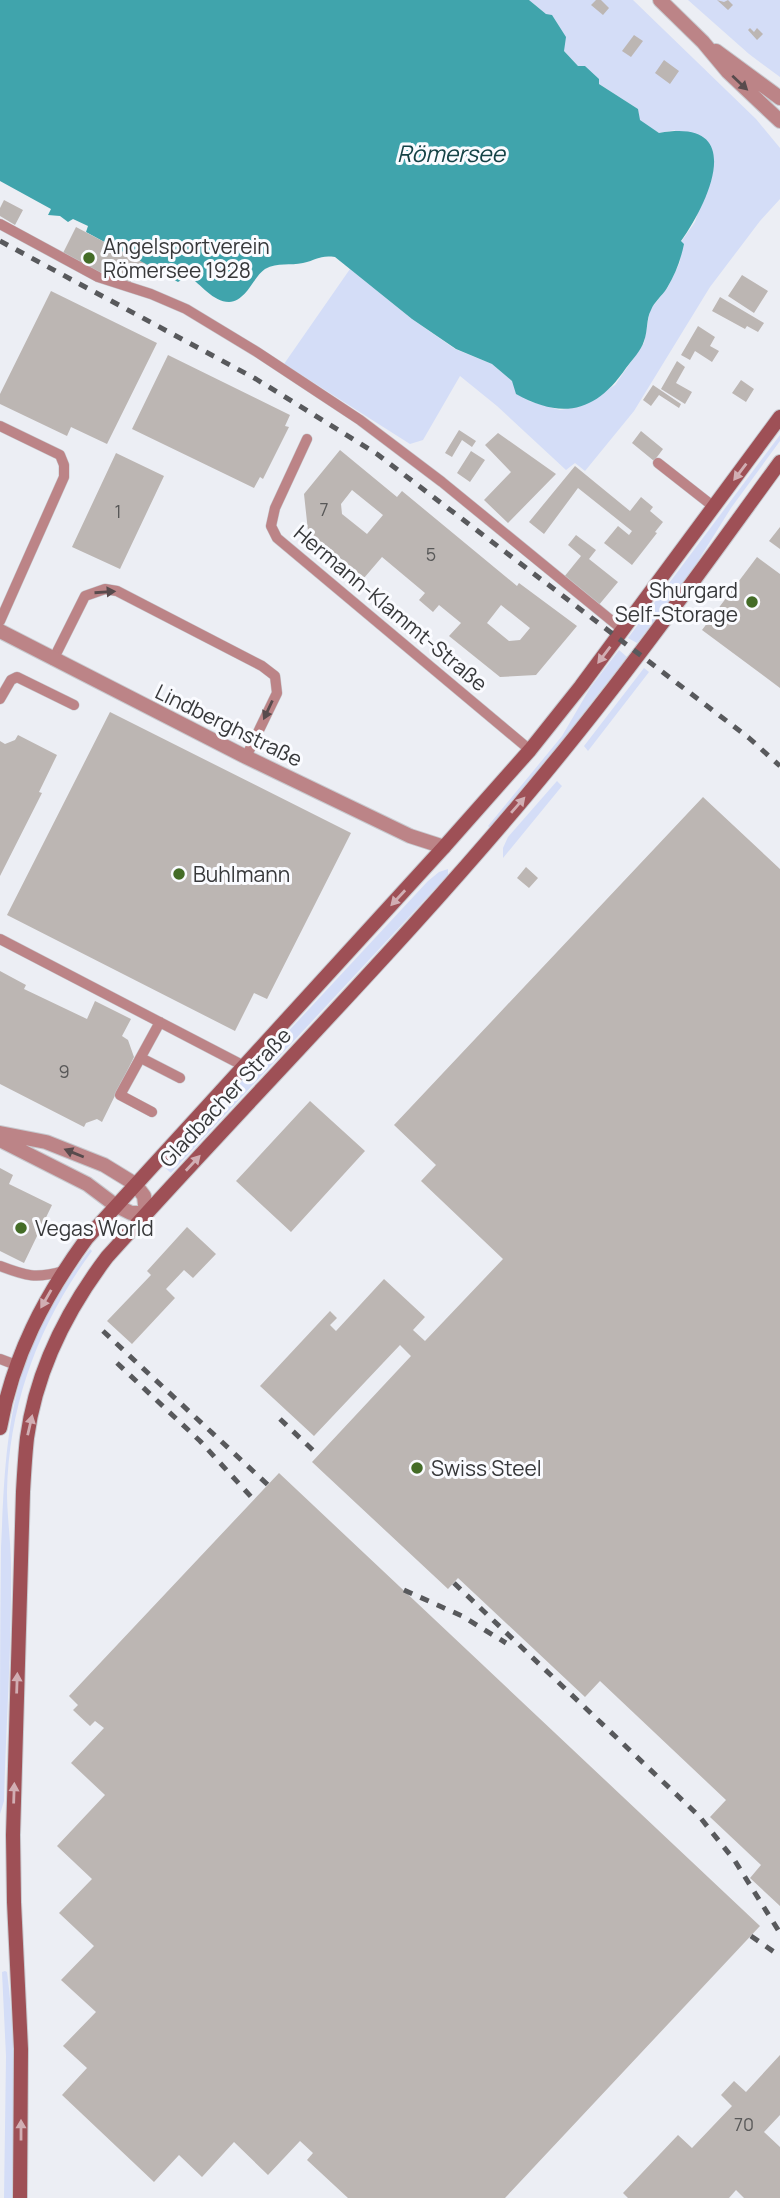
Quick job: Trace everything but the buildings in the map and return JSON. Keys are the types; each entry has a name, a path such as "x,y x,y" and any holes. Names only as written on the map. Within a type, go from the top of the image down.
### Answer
{"main road":[{"name":"Gladbacher Straße","path":"0,1428 5,1399 29,1331 63,1271 115,1205 530,750 623,630 780,417"},
{"name":"Gladbacher Straße","path":"20,2198 21,2049 13,1886 7,1835 27,1437 39,1384 57,1337 78,1297 107,1257 473,857 551,767 598,708 780,462"},
{"path":"444,847 473,857"}],"street":[{"path":"660,0 703,42 728,72 780,121"},
{"path":"703,42 780,97"},
{"name":"Lindberghstraße","path":"0,631 246,757 410,836 444,847"},
{"path":"0,1133 46,1142 104,1165 135,1184 144,1196 146,1213 131,1213 115,1205 87,1184 0,1140"}],"lane":[{"path":"0,224 98,278 151,294 186,309 257,352 360,420 432,474 623,630"},
{"path":"0,426 60,455 64,465 64,477 0,621"},
{"name":"Hermann-Klammt-Straße","path":"307,439 275,508 271,526 277,538 530,750"},
{"path":"658,463 714,507"},
{"path":"53,660 86,596 105,589 117,591 262,666 275,676 276,693 246,757"},
{"path":"0,699 11,680 17,677 74,705"},
{"path":"0,939 243,1066"},
{"path":"152,1112 120,1095 160,1022"},
{"path":"141,1058 180,1078"},
{"path":"0,1266 23,1275 43,1277 63,1271"},
{"path":"0,1359 16,1365"}],"shaded area":[{"path":"529,0 633,0 756,119 780,148 780,199 710,287 634,411 585,471 575,463 566,470 497,406 460,376 423,440 410,444 284,364 350,269 412,319 455,349 492,364 512,381 529,401 560,410 579,407 615,385 644,343 650,310 668,287 680,262 681,242 695,222 700,206 675,130 659,133 639,120 638,109 599,84 585,66 578,66 564,51 546,14"},
{"path":"688,0 780,0 780,77 749,54"},
{"path":"780,435 780,441 731,508 688,577 637,643 628,638"},
{"path":"619,650 627,657 490,828 488,826 562,736 590,688"},
{"path":"644,668 649,672 588,751 584,746"},
{"path":"557,781 562,786 503,858 503,848 508,837"},
{"path":"448,869 448,875 171,1173 163,1166 428,881"},
{"path":"90,1249 92,1251 73,1278 42,1335 30,1365 14,1427 7,1492 11,1625 4,1801 0,1814 1,1548 9,1432 18,1387 31,1348 53,1304"},
{"path":"5,1971 14,2057 12,2198 4,2198 6,2056 2,1972"}],"water":[{"name":"Römersee","path":"0,0 529,0 546,14 552,15 566,37 564,51 578,66 585,66 599,79 599,84 638,109 640,120 659,133 687,131 704,138 712,150 714,166 710,185 692,225 681,241 684,244 683,250 673,278 649,314 643,345 636,355 615,383 590,402 564,409 549,407 516,394 512,381 492,364 456,349 412,319 335,257 270,267 261,273 241,298 223,301 212,296 188,276 178,282 86,232 88,226 73,219 68,222 60,216 48,215 51,209 0,181"}],"railway":[{"path":"0,241 256,379 377,454 749,738 780,766"},
{"path":"103,1331 268,1485"},
{"path":"117,1363 200,1441 254,1500"},
{"path":"280,1419 318,1455"},
{"path":"454,1583 699,1816 735,1861 780,1933"},
{"path":"404,1590 462,1616 506,1643"},
{"path":"751,1936 780,1956"}],"place":[{"name":"Angelsportverein Römersee 1928","path":"89,258"},
{"name":"Shurgard Self-Storage","path":"752,602"},
{"name":"Buhlmann","path":"179,874"},
{"name":"Vegas World","path":"21,1228"},
{"name":"Swiss Steel","path":"417,1468"}]}
